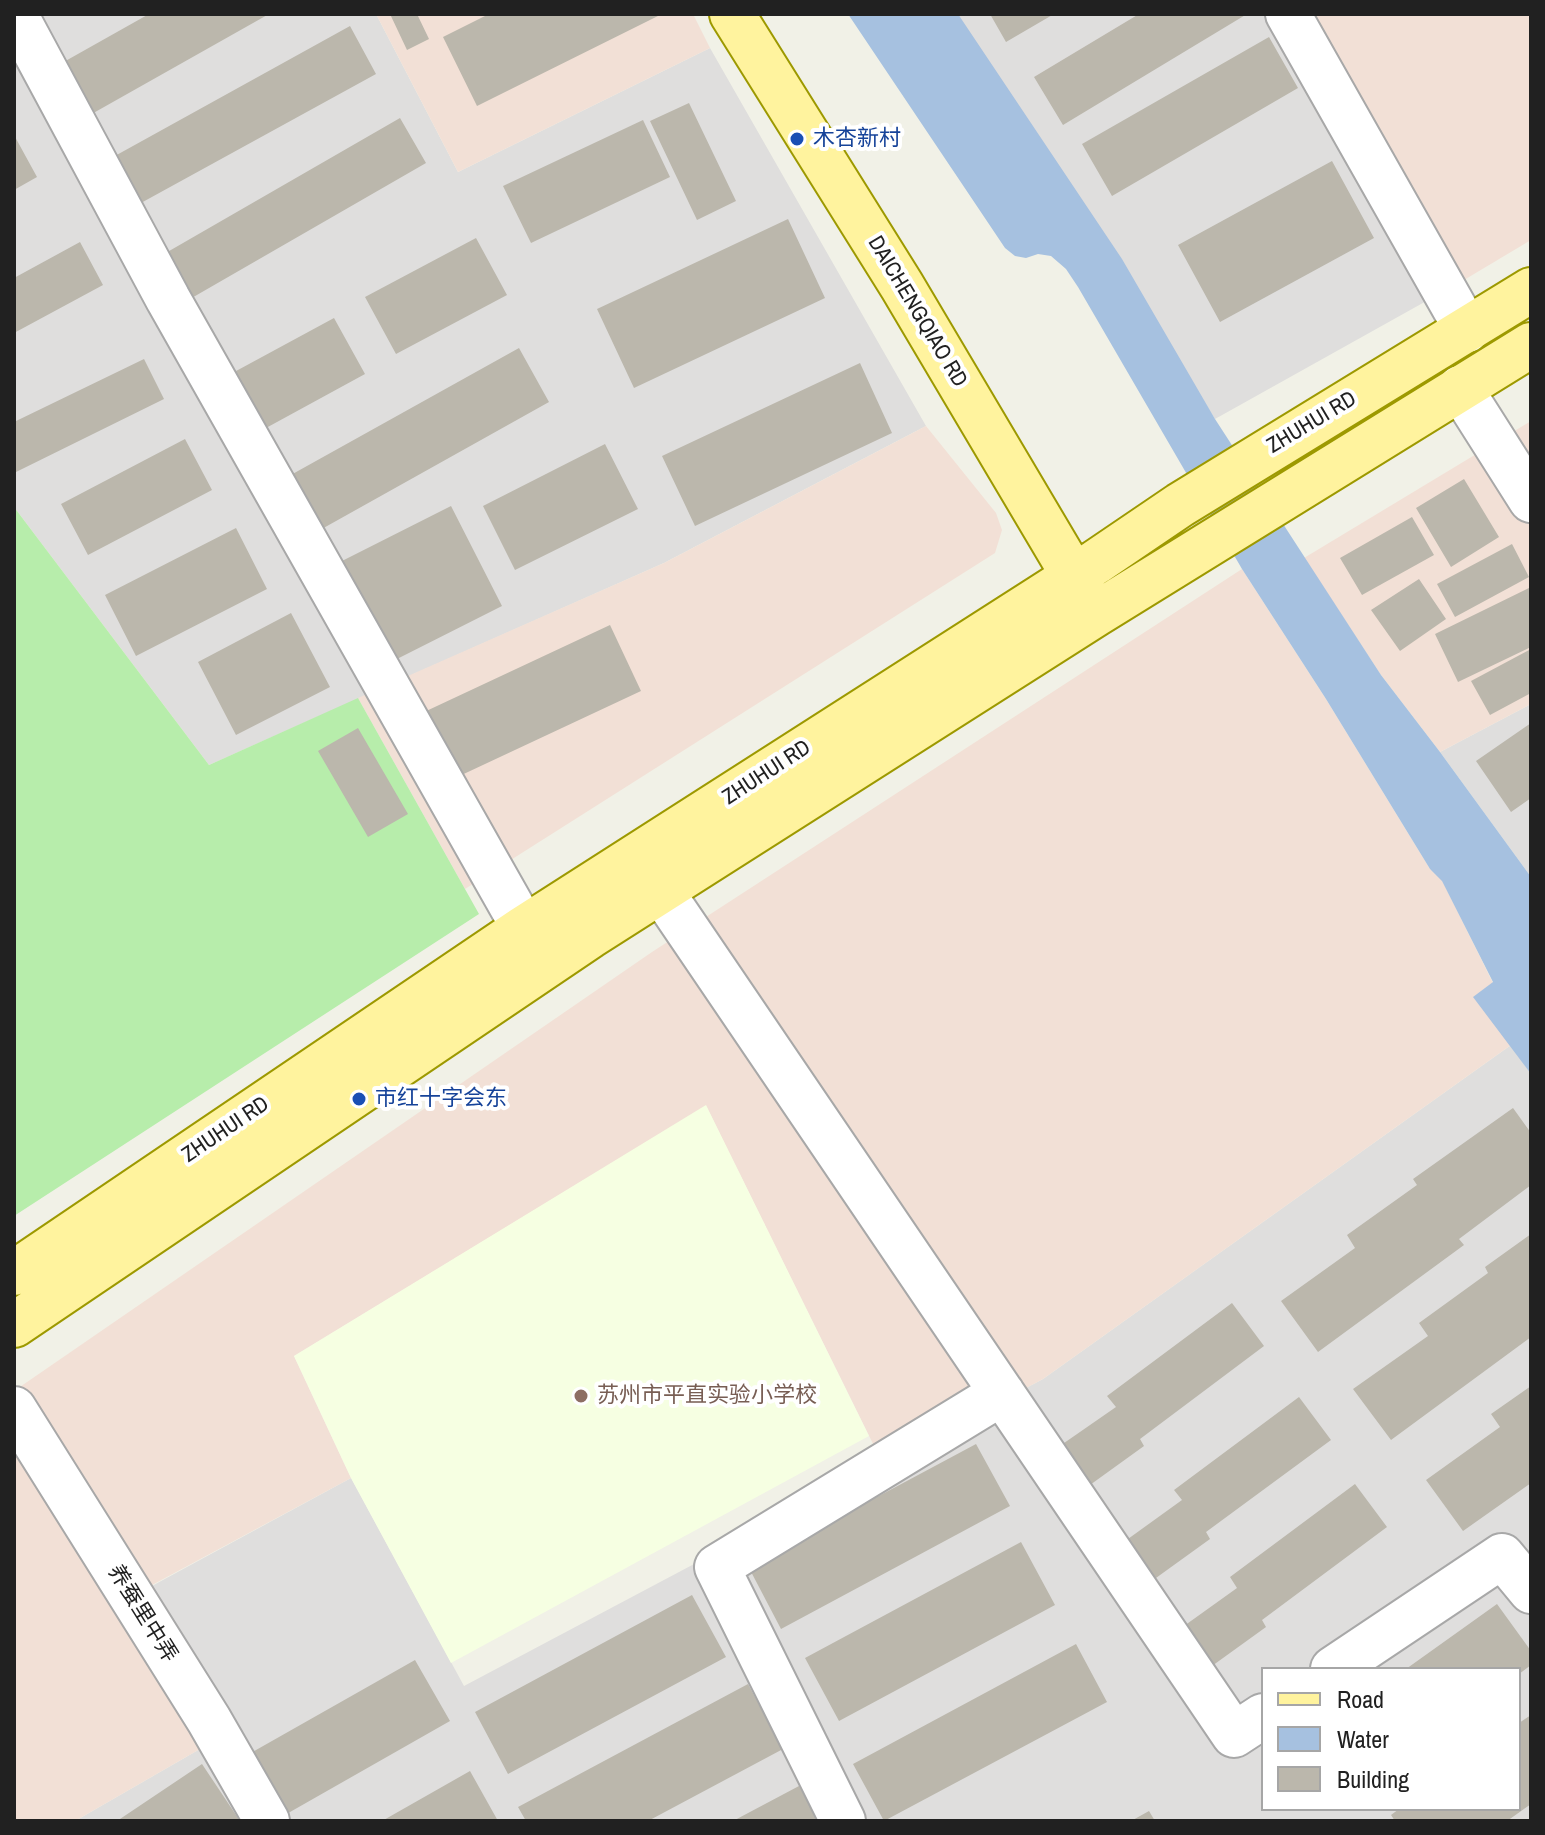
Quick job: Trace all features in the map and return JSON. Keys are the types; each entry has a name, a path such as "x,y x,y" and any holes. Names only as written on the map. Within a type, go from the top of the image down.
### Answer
{"main road":[{"name":"DAICHENGQIAO RD","path":"732,14 1108,607"},
{"name":"DAICHENGQIAO RD","path":"764,14 926,272 1085,569"},
{"name":"ZHUHUI RD","path":"14,1325 536,945 643,852 1263,452 1531,290"},
{"name":"ZHUHUI RD","path":"14,1273 536,945 661,891 1213,541 1531,345"}],"street":[{"path":"15,14 168,299 536,945"},
{"path":"1288,14 1467,330"},
{"path":"1460,388 1531,500"},
{"path":"643,852 661,891 1234,1735 1261,1717"},
{"path":"843,1821 717,1567 1002,1393"},
{"name":"养蚕里中弄","path":"14,1409 209,1720 267,1821"},
{"path":"1336,1667 1502,1556 1531,1591"}],"shaded area":[{"name":"木杏新村","path":"14,14 376,14 458,172 710,48 926,426 664,563 209,765 14,507"},
{"path":"376,14 693,14 710,48 458,172"},
{"path":"957,14 1315,14 1464,280 1215,419"},
{"path":"1315,14 1531,14 1531,240 1464,280"},
{"path":"1531,421 1531,704 1440,752 1381,675 1304,558"},
{"path":"926,426 996,513 1002,530 995,553 465,889 358,698 664,563"},
{"path":"1242,569 1430,869 1442,880 1493,983 1474,997 1511,1045 1043,1379 883,1464 706,1106 294,1356 351,1478 139,1592 219,1738 75,1821 14,1821 14,1391 652,952"},
{"path":"1531,704 1531,877 1440,752"},
{"path":"1511,1045 1531,1074 1531,1821 75,1821 219,1738 139,1593 351,1478 464,1686 1043,1379"},
{"name":"苏州市平直实验小学校","path":"706,1105 869,1436 451,1663 351,1478 294,1356"}],"green space":[{"path":"14,507 209,765 358,698 479,914 14,1216"}],"water":[{"path":"848,14 958,14 1122,259 1215,419 1381,675 1531,877 1531,1074 1473,997 1493,982 1442,881 1430,869 1242,569 1078,287 1066,269 1051,256 1038,254 1026,258 1015,256 1005,248"}],"building":[{"path":"149,14 269,14 81,120 53,68"},
{"path":"390,14 417,14 429,39 407,50"},
{"path":"489,14 662,14 477,106 443,37"},
{"path":"990,14 1054,14 1006,42"},
{"path":"1139,14 1247,14 1063,125 1034,77"},
{"path":"350,26 376,74 130,209 104,162"},
{"path":"1269,37 1298,88 1112,196 1082,144"},
{"path":"689,103 736,201 697,220 650,121"},
{"path":"400,118 426,163 183,303 157,258"},
{"path":"643,120 670,177 531,243 503,186"},
{"path":"14,135 37,177 14,190"},
{"path":"1332,161 1374,238 1220,322 1178,245"},
{"path":"788,219 825,298 634,388 597,309"},
{"path":"476,238 507,295 396,354 365,297"},
{"path":"80,242 103,285 14,333 14,278"},
{"path":"334,318 365,374 255,434 225,377"},
{"path":"519,348 549,402 311,535 280,481"},
{"path":"144,359 164,399 14,473 14,422"},
{"path":"860,363 892,433 695,526 662,456"},
{"path":"185,439 212,490 88,555 61,504"},
{"path":"605,444 638,509 515,570 483,506"},
{"path":"1464,479 1499,537 1451,567 1416,508"},
{"path":"451,506 502,606 391,662 340,562"},
{"path":"1412,517 1434,555 1362,595 1340,558"},
{"path":"236,528 267,589 136,656 105,595"},
{"path":"1512,544 1529,577 1455,617 1437,584"},
{"path":"1419,579 1446,619 1400,651 1371,610"},
{"path":"1531,587 1531,647 1458,682 1435,634"},
{"path":"291,613 330,687 236,735 198,662"},
{"path":"610,625 641,691 453,779 422,713"},
{"path":"1531,649 1531,693 1490,715 1471,681"},
{"path":"1531,723 1531,798 1511,812 1476,761"},
{"path":"358,728 408,814 368,837 318,751"},
{"path":"1513,1108 1531,1133 1531,1185 1459,1239 1464,1245 1318,1352 1281,1301 1355,1248 1347,1235 1417,1185 1413,1179"},
{"path":"1531,1234 1531,1337 1391,1440 1353,1389 1428,1336 1419,1323 1488,1273 1485,1267"},
{"path":"1232,1303 1264,1346 1140,1439 1144,1446 1083,1490 1054,1450 1116,1407 1107,1396"},
{"path":"1531,1386 1531,1483 1463,1531 1426,1480 1500,1427 1491,1414"},
{"path":"1299,1397 1331,1440 1206,1532 1210,1539 1149,1583 1121,1544 1182,1500 1174,1490"},
{"path":"976,1444 1010,1506 781,1629 748,1566"},
{"path":"1355,1484 1387,1527 1262,1620 1266,1627 1205,1671 1177,1631 1237,1588 1230,1577"},
{"path":"1021,1542 1055,1605 839,1721 805,1658"},
{"path":"692,1595 726,1657 508,1774 475,1712"},
{"path":"1497,1604 1531,1651 1531,1665 1521,1672 1521,1667 1409,1667"},
{"path":"1076,1644 1107,1702 884,1821 853,1764"},
{"path":"415,1660 450,1721 283,1816 249,1754"},
{"path":"748,1684 783,1749 648,1821 526,1821 518,1807"},
{"path":"1531,1715 1531,1804 1507,1821 1395,1821 1391,1815 1396,1811 1521,1811 1521,1722"},
{"path":"202,1764 240,1821 117,1821"},
{"path":"470,1771 498,1821 382,1821"},
{"path":"799,1786 818,1821 733,1821"},
{"path":"1149,1811 1155,1821 1131,1821"}],"place":[{"name":"木杏新村","path":"797,139"},
{"name":"市红十字会东","path":"359,1099"},
{"name":"苏州市平直实验小学校","path":"581,1396"}]}
